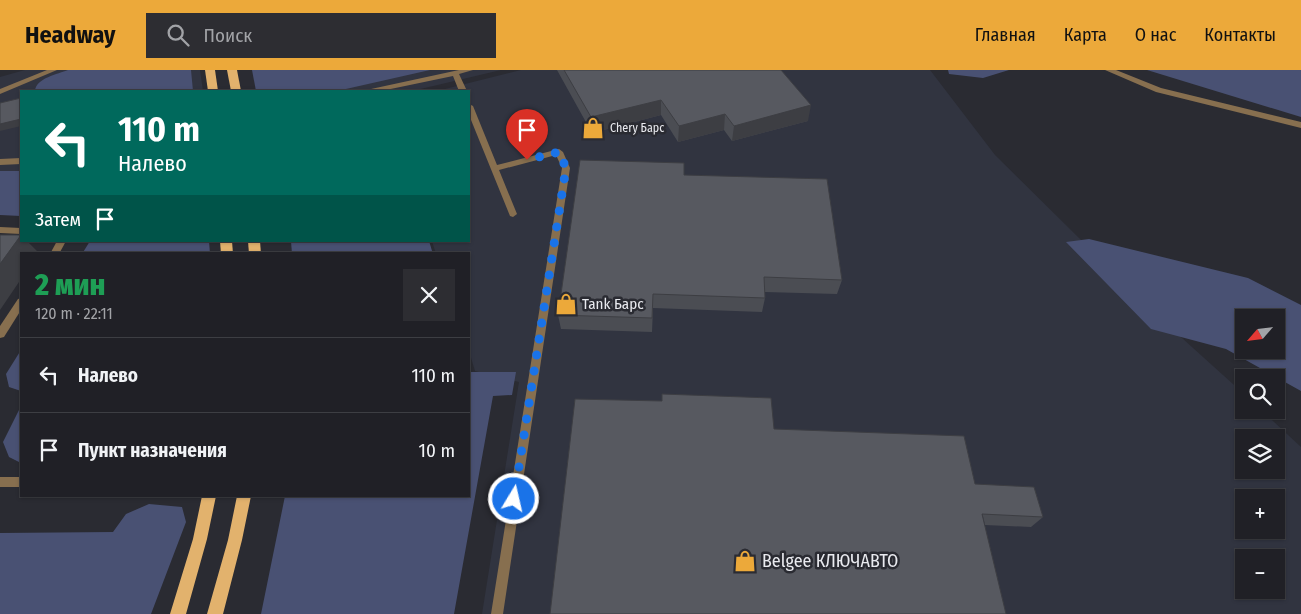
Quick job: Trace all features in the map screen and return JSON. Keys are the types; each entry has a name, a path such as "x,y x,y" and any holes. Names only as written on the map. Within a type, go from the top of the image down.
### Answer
{"main road":[{"path":"210,70 213,90"},
{"path":"232,70 236,90"},
{"path":"178,614 200,540 209,497"},
{"path":"215,614 235,540 244,497"}],"street":[{"path":"0,92 53,70"},
{"path":"376,90 469,70"},
{"path":"1109,70 1159,90 1301,126"},
{"path":"455,73 463,90"},
{"path":"470,108 514,214"},
{"path":"494,168 559,152 566,168 497,614"},
{"path":"0,162 20,161"},
{"path":"0,230 20,231"},
{"path":"0,334 20,304"},
{"path":"0,482 20,482"}],"shaded area":[{"path":"25,70 200,70 203,90 20,90 20,171 0,171 0,77"},
{"path":"68,70 191,70 193,90 35,90 39,83 53,75"},
{"path":"252,70 430,70 341,90 256,90"},
{"path":"257,70 501,70 416,90 261,90"},
{"path":"521,70 930,70 995,155 1162,320 1235,386 1235,419 1271,419 1282,429 1235,429 1235,479 1285,479 1285,432 1301,447 1301,614 482,614 519,382 475,371 470,354 470,252 435,252 432,242 470,242 470,90 441,90"},
{"path":"948,70 1009,70 983,78 949,74"},
{"path":"1147,70 1301,70 1301,117"},
{"path":"0,171 20,171 20,216 0,215"},
{"path":"1089,239 1248,278 1301,305 1301,391 1285,382 1285,369 1262,369 1244,359 1285,359 1285,309 1235,309 1235,354 1226,349 1151,329 1066,242"},
{"path":"89,242 209,242 210,252 83,252"},
{"path":"291,242 429,242 432,252 292,252"},
{"path":"20,352 20,391 9,387 6,374"},
{"path":"470,368 471,372 516,372 512,395 493,396 454,614 261,614 285,497 470,497"},
{"path":"20,408 20,462 9,457 3,442"},
{"path":"149,504 182,507 186,522 151,614 0,614 0,533 113,532 126,514"}],"building":[{"path":"564,70 781,70 811,105 734,126 725,114 679,126 661,100 591,117"},
{"path":"20,98 20,119 0,124 0,103"},
{"path":"580,160 684,163 684,175 827,179 842,280 764,277 765,298 653,294 652,318 558,315"},
{"path":"0,235 20,235 20,236 0,264"},
{"path":"662,394 771,398 774,429 964,436 975,484 1034,487 1043,517 982,514 1006,614 550,614 575,399 662,401"}],"place":[{"name":"Chery Барс","path":"593,128"},
{"name":"Tank Барс","path":"566,304"},
{"name":"Belgee КЛЮЧАВТО","path":"745,561"}],"route":[{"path":"514,499 566,168 559,152 527,160"}]}
